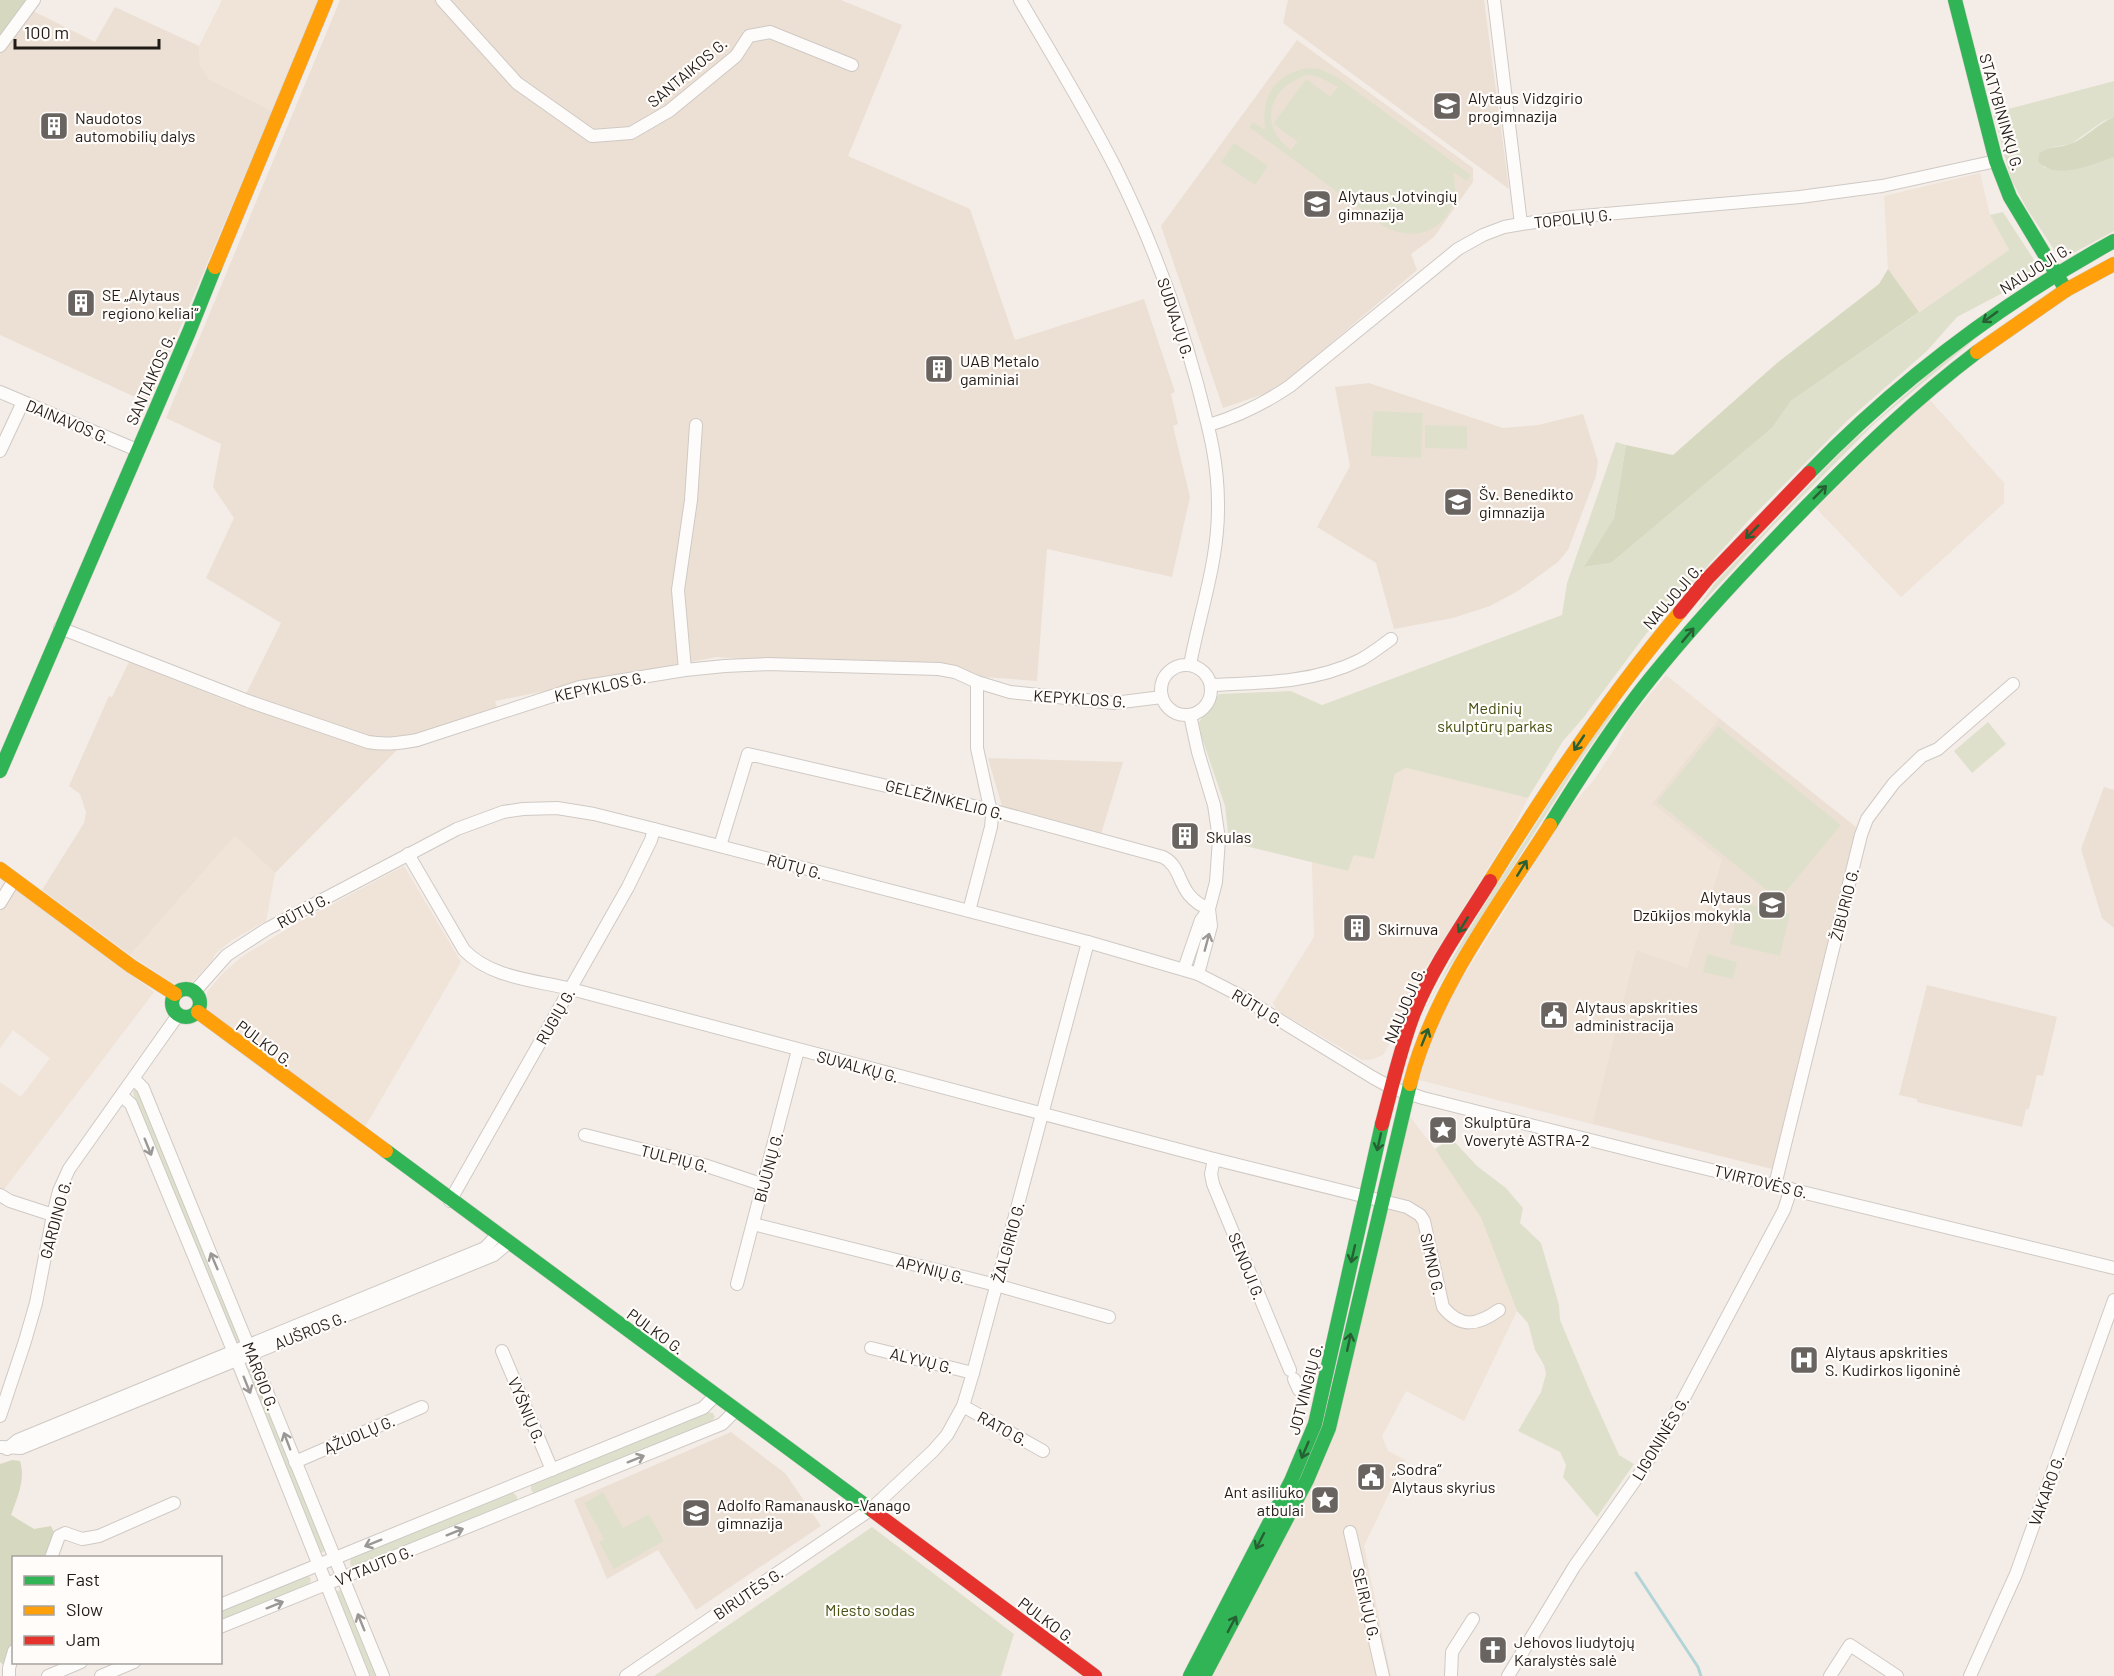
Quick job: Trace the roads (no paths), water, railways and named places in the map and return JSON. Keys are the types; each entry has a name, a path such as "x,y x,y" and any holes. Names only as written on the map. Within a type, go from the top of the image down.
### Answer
{"main road":[{"name":"SANTAIKOS G.","path":"0,771 190,328 326,0"},
{"name":"STATYBININKŲ G.","path":"1955,0 1996,161 2010,197 2066,290"},
{"name":"NAUJOJI G.","path":"1392,1088 1414,1014 1443,957 1580,740 1634,666 1729,555 1859,423 1928,363 2012,301 2056,273 2114,241"},
{"name":"NAUJOJI G.","path":"1408,1093 1423,1041 1460,967 1587,766 1650,679 1744,569 1860,452 1941,379 2066,290 2114,264"},
{"path":"1634,666 1650,679"},
{"path":"0,869 131,966 175,994"},
{"path":"182,989 195,991 201,1004 198,1012 186,1018 178,1015 172,1003 175,994 182,989"},
{"name":"PULKO G.","path":"198,1012 450,1201 1095,1676"},
{"name":"JOTVINGIŲ G.","path":"1190,1676 1291,1481 1315,1424 1392,1088"},
{"name":"JOTVINGIŲ G.","path":"1204,1676 1307,1480 1329,1428 1408,1093"},
{"path":"1244,1570 1257,1577"}],"street":[{"path":"0,46 34,0"},
{"name":"SANTAIKOS G.","path":"442,0 517,83 592,136 631,133 677,106 736,56 749,36 770,32 852,65"},
{"name":"SUDVAJŲ G.","path":"1020,0 1115,167 1158,264 1191,361 1209,425 1217,475 1218,531 1211,580 1190,665"},
{"path":"1494,0 1521,224"},
{"name":"TOPOLIŲ G.","path":"1209,425 1266,402 1290,386 1458,249 1483,235 1504,227 1571,217 1800,197 1882,186 1996,161"},
{"name":"DAINAVOS G.","path":"0,392 136,450"},
{"path":"0,451 22,402"},
{"path":"685,670 678,590 691,500 696,425"},
{"name":"KEPYKLOS G.","path":"60,628 289,716 368,742 381,744 417,740 580,687 685,670 767,664 939,669 956,672 977,682 1010,692 1114,703 1162,697"},
{"path":"1211,685 1293,681 1362,659 1391,639"},
{"path":"1190,665 1201,669 1211,685 1206,704 1202,709 1190,715 1176,713 1170,709 1162,697 1161,690 1165,676 1176,667 1190,665"},
{"path":"969,911 992,827 991,810 977,748 977,682"},
{"name":"ŽIBURIO G.","path":"1775,1185 1860,835 1867,819 1894,783 1922,756 1938,749 2013,684"},
{"path":"1190,715 1217,821 1218,861 1216,882 1209,909 1211,926 1198,974"},
{"name":"GELEŽINKELIO G.","path":"720,846 748,754 991,810 1163,857 1172,864 1191,899 1209,909"},
{"name":"RŪTŲ G.","path":"195,991 227,955 267,929 465,826 503,812 523,809 574,810 720,846 1184,969 1237,994 1392,1088 1408,1093"},
{"name":"RUGIŲ G.","path":"450,1201 628,887 654,829"},
{"name":"SUVALKŲ G.","path":"408,854 455,936 473,959 493,970 1366,1197"},
{"path":"0,903 14,880"},
{"path":"1184,969 1201,920 1209,909"},
{"name":"ŽALGIRIO G.","path":"870,1510 940,1444 948,1435 963,1406 1088,942"},
{"name":"GARDINO G.","path":"0,1416 36,1303 59,1191 69,1169 178,1015"},
{"name":"BIJŪNŲ G.","path":"737,1284 798,1050"},
{"name":"MARGIO G.","path":"134,1078 143,1088 383,1676"},
{"name":"TVIRTOVĖS G.","path":"1408,1093 2114,1268"},
{"name":"MARGIO G.","path":"122,1096 131,1104 363,1676"},
{"name":"TULPIŲ G.","path":"585,1135 704,1165 764,1185"},
{"name":"SENOJI G.","path":"1214,1159 1211,1174 1213,1184 1294,1380"},
{"name":"LIGONINĖS G.","path":"1508,1676 1574,1567 1643,1469 1675,1415 1784,1210 1791,1188"},
{"name":"SIMNO G.","path":"1366,1197 1415,1211 1424,1221 1443,1307 1448,1313 1457,1319 1475,1323 1486,1320 1499,1310"},
{"path":"1,1198 53,1215"},
{"name":"APYNIŲ G.","path":"753,1224 996,1285 1109,1317"},
{"name":"AUŠROS G.","path":"4,1448 21,1448 251,1349 494,1255 502,1239"},
{"name":"VAKARO G.","path":"1970,1676 2016,1574 2114,1300"},
{"name":"ALYVŲ G.","path":"871,1348 973,1373"},
{"name":"VYŠNIŲ G.","path":"502,1351 552,1470"},
{"name":"VYTAUTO G.","path":"222,1604 703,1408 715,1396"},
{"name":"RATO G.","path":"963,1406 1043,1450"},
{"name":"ĄŽUOLŲ G.","path":"295,1462 422,1407"},
{"name":"VYTAUTO G.","path":"222,1626 722,1424 735,1411"},
{"path":"520,1483 528,1503"},
{"path":"51,1556 59,1536 65,1533 82,1539 99,1536 174,1503"},
{"name":"BIRUTĖS G.","path":"626,1676 870,1510"},
{"name":"SEIRIJŲ G.","path":"1350,1532 1383,1676"},
{"path":"1451,1676 1452,1652 1473,1619"},
{"path":"1830,1676 1850,1645 1897,1676"},
{"path":"9,1676 12,1658"},
{"path":"48,1676 76,1664"},
{"path":"101,1676 126,1667"}],"waterway":[{"path":"1636,1573 1698,1667 1701,1676"}],"place":[{"name":"Alytaus Vidzgirio progimnazija","path":"1447,106"},
{"name":"Naudotos automobilių dalys","path":"54,126"},
{"name":"Alytaus Jotvingių gimnazija","path":"1317,204"},
{"name":"SE „Alytaus regiono keliai“","path":"81,303"},
{"name":"UAB Metalo gaminiai","path":"939,369"},
{"name":"Šv. Benedikto gimnazija","path":"1458,502"},
{"name":"Skulas","path":"1185,836"},
{"name":"Alytaus Dzūkijos mokykla","path":"1772,905"},
{"name":"Skirnuva","path":"1357,928"},
{"name":"Alytaus apskrities administracija","path":"1554,1015"},
{"name":"Skulptūra Voverytė ASTRA-2","path":"1443,1130"},
{"name":"Alytaus apskrities S. Kudirkos ligoninė","path":"1804,1360"},
{"name":"„Sodra“ Alytaus skyrius","path":"1371,1477"},
{"name":"Ant asiliuko atbulai","path":"1325,1500"},
{"name":"Adolfo Ramanausko-Vanago gimnazija","path":"696,1513"},
{"name":"Jehovos liudytojų Karalystės salė","path":"1493,1650"}],"park label":[{"name":"Medinių skulptūrų parkas","path":"1495,716"},
{"name":"Miesto sodas","path":"870,1609"}]}
